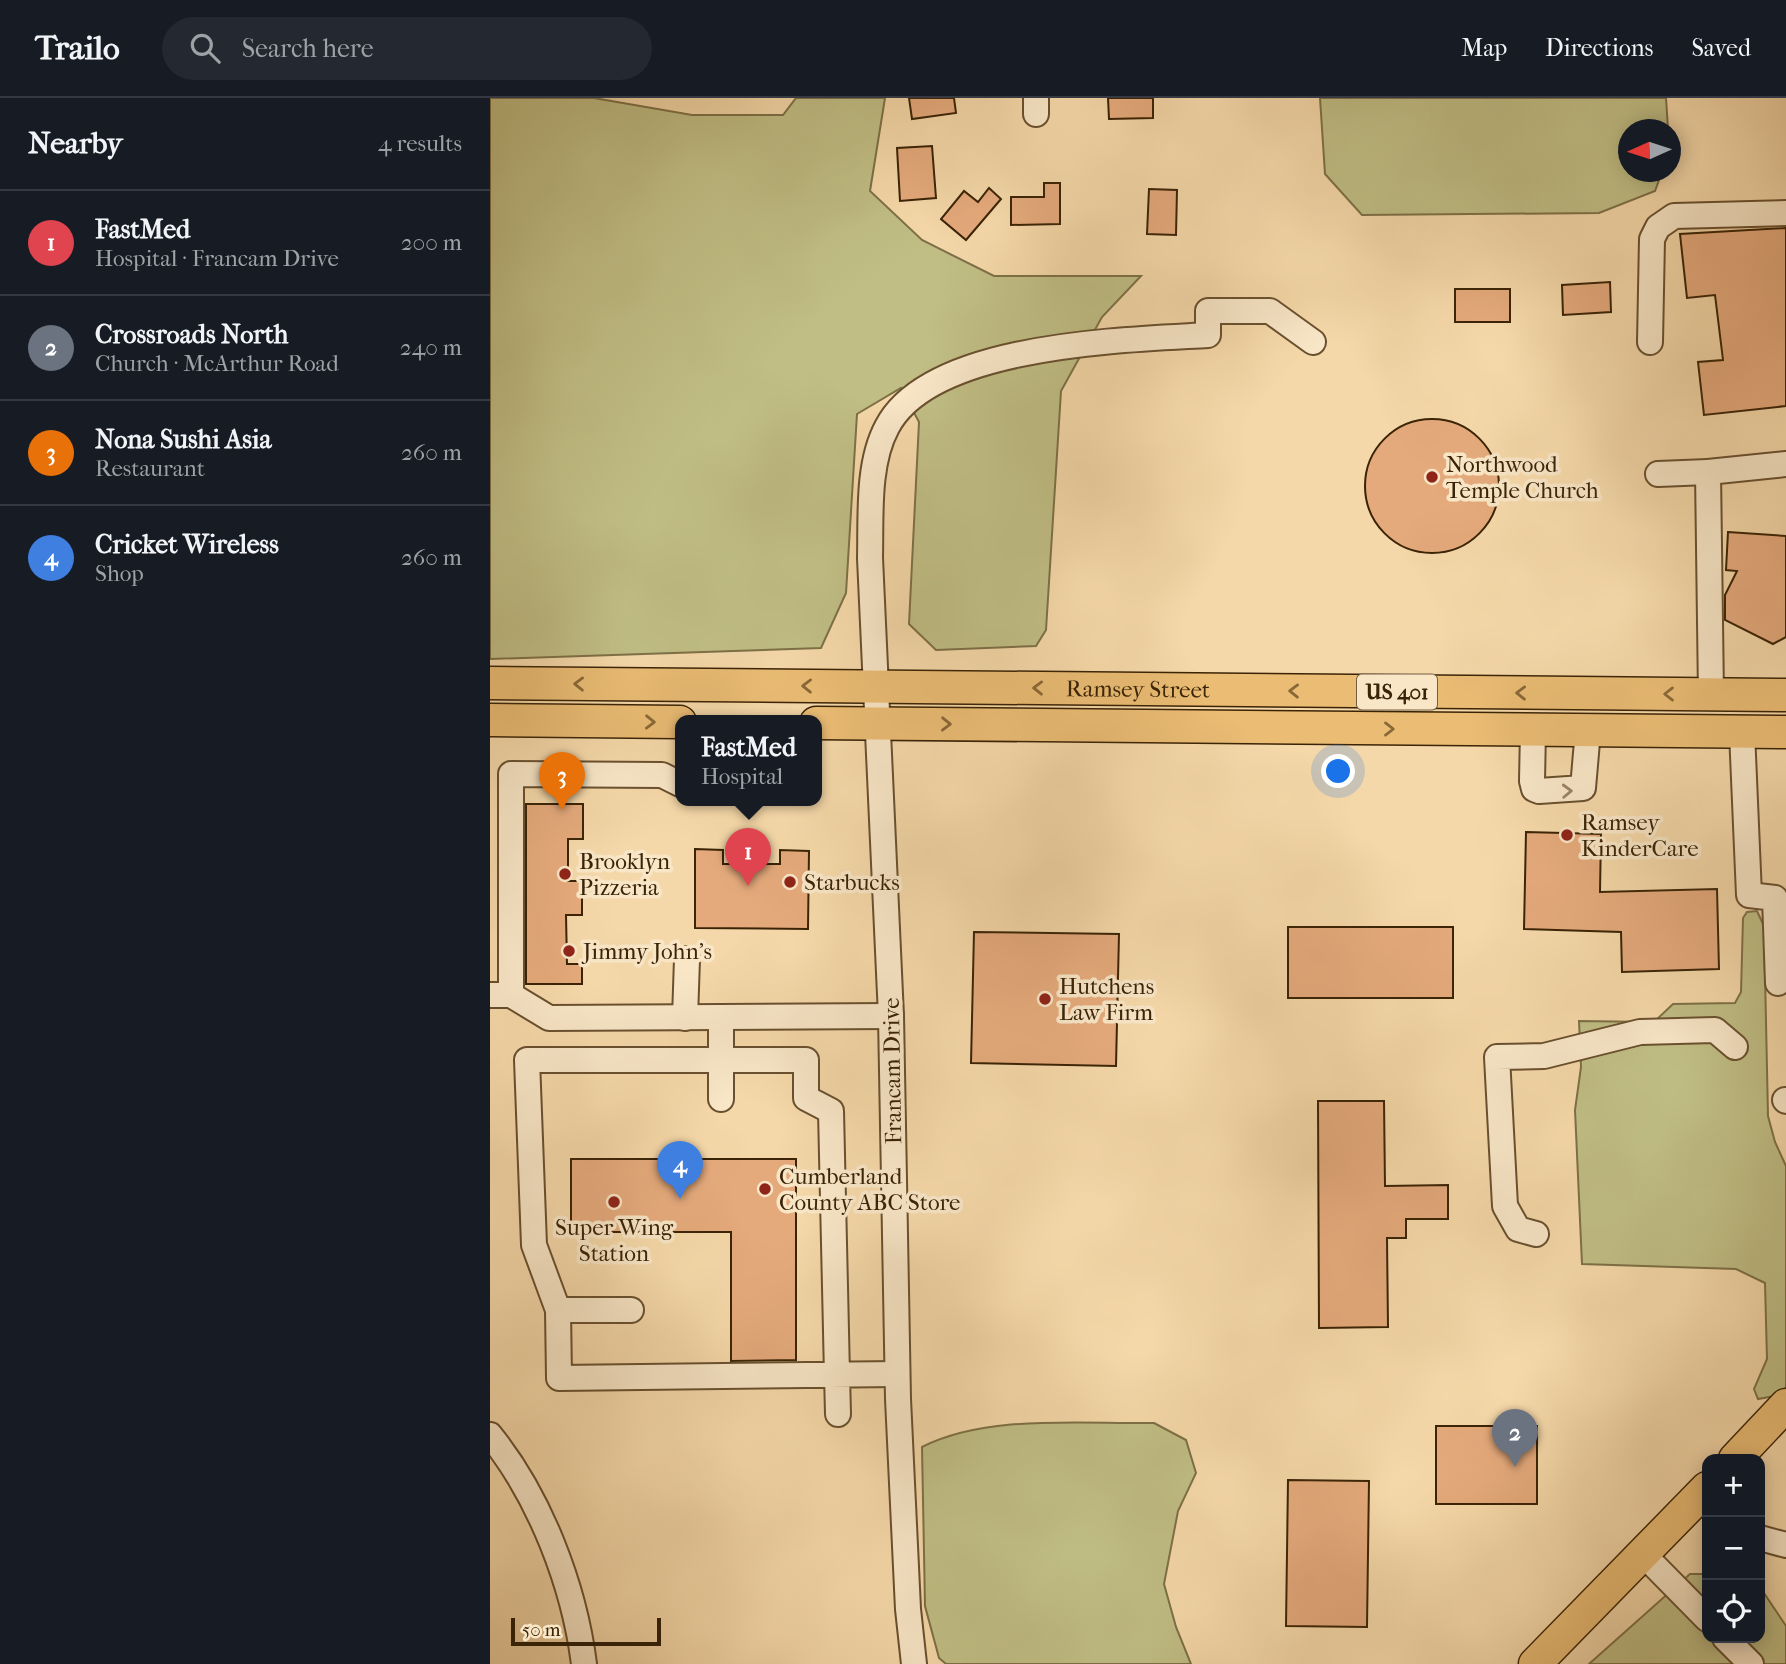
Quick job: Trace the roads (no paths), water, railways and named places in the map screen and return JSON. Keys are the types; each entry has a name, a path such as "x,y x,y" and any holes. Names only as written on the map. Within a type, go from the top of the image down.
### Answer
{"main road":[{"name":"Ramsey Street","path":"490,683 1786,695"},
{"path":"490,720 675,722"},
{"name":"Ramsey Street","path":"822,723 1786,732"},
{"path":"1740,1454 1786,1405"},
{"path":"1535,1664 1702,1495"}],"street":[{"path":"1650,342 1652,239 1658,227 1674,216 1786,213"},
{"name":"Francam Drive","path":"914,1664 908,1609 897,1374 891,1016 870,558 872,493 886,428 909,398 950,374 990,360 1102,344 1208,335 1208,311 1270,310 1313,342"},
{"path":"1658,474 1786,464"},
{"path":"1708,472 1711,695"},
{"path":"1532,730 1532,782 1534,789 1539,791 1583,788 1588,730"},
{"path":"1742,732 1749,895 1775,898 1778,983"},
{"path":"675,782 662,775 511,774 501,995 549,1018 891,1016"},
{"path":"685,1018 687,959"},
{"path":"721,1018 721,1099"},
{"path":"1536,1234 1518,1229 1505,1206 1497,1057 1544,1056 1640,1032 1715,1030 1735,1047"},
{"path":"838,1414 837,1375 831,1111 806,1098 806,1060 527,1060 534,1245 558,1310 559,1378 837,1375 897,1374"},
{"path":"558,1310 631,1310"},
{"path":"490,1435 510,1459 538,1505 580,1628 584,1664"},
{"path":"1770,1541 1786,1558"},
{"path":"1644,1555 1702,1614"},
{"path":"1730,1643 1751,1664"}],"place":[{"name":"Northwood Temple Church","path":"1432,477"},
{"name":"Nona Sushi Asia","path":"562,810"},
{"name":"Ramsey KinderCare","path":"1567,835"},
{"name":"Brooklyn Pizzeria","path":"565,874"},
{"name":"Starbucks","path":"790,882"},
{"name":"FastMed","path":"748,886"},
{"name":"Jimmy John's","path":"569,951"},
{"name":"Hutchens Law Firm","path":"1045,999"},
{"name":"Cumberland County ABC Store","path":"765,1189"},
{"name":"Cricket Wireless","path":"680,1199"},
{"name":"Super Wing Station","path":"614,1202"},
{"name":"Crossroads North","path":"1515,1467"}]}
